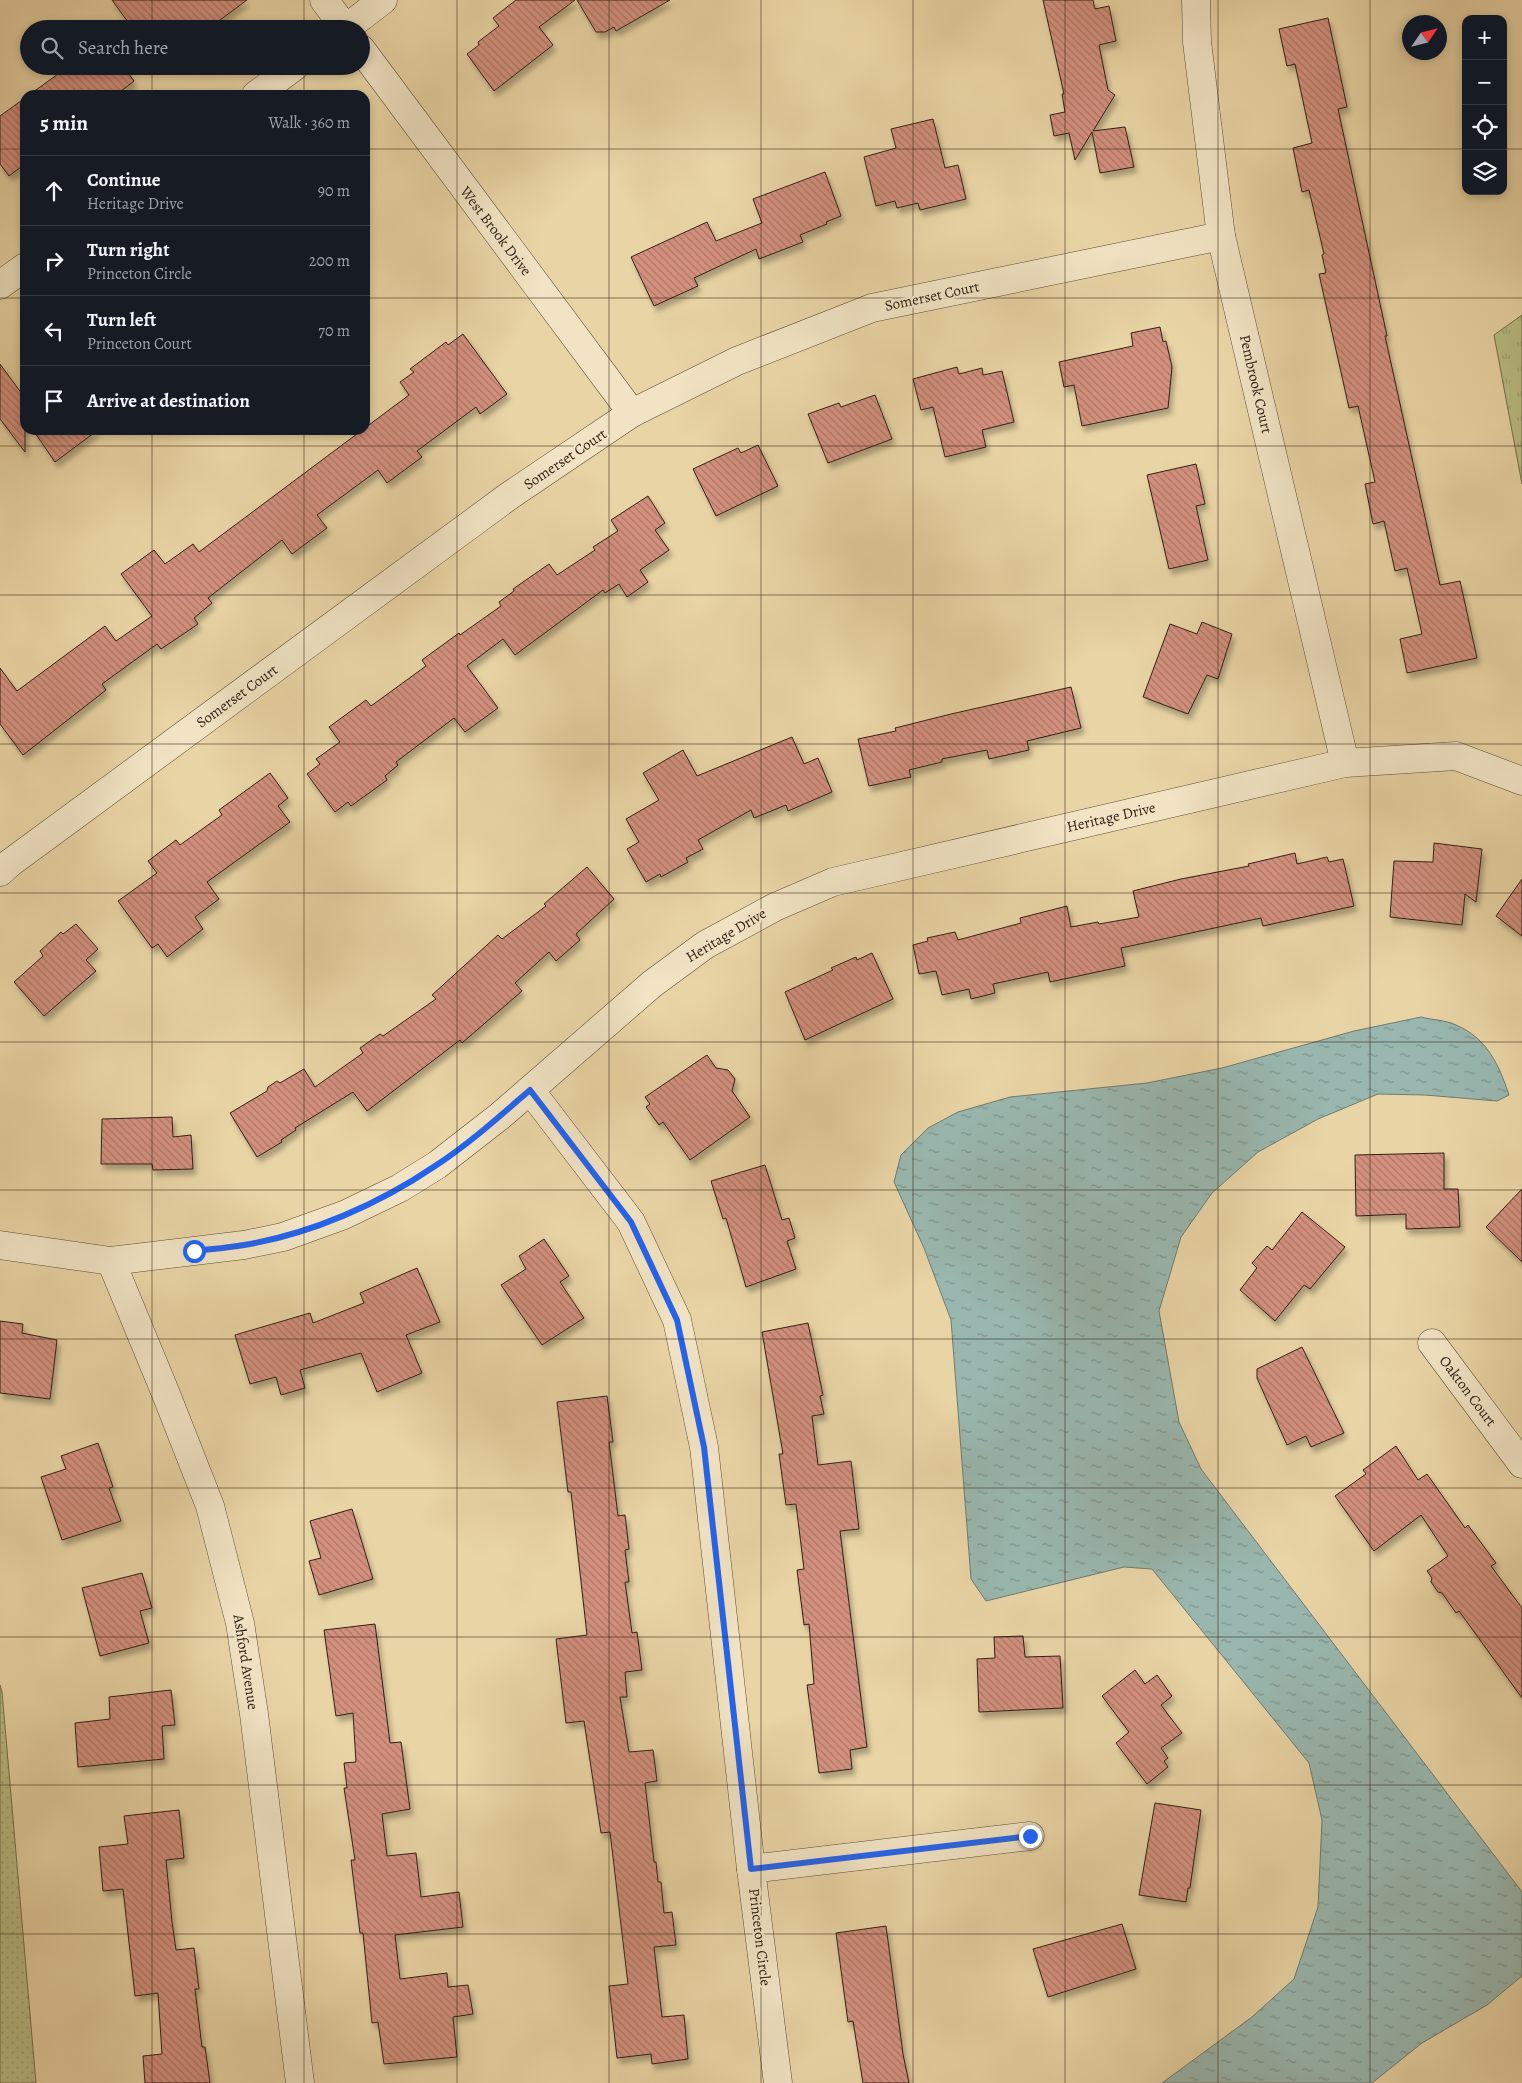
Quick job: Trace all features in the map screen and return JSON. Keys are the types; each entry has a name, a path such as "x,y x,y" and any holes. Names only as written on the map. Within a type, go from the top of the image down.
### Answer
{"street":[{"path":"324,0 339,20"},
{"path":"357,20 383,0"},
{"name":"Pembrook Court","path":"1196,0 1197,42 1221,236 1345,763"},
{"name":"West Brook Drive","path":"370,61 632,413"},
{"path":"263,90 283,75"},
{"name":"Somerset Court","path":"0,872 501,502 632,413 737,361 872,308 1221,236"},
{"path":"0,285 20,271"},
{"name":"Heritage Drive","path":"0,1245 111,1262 244,1245 291,1234 344,1215 400,1188 436,1165 530,1090 652,984 705,945 775,907 833,882 1345,763 1456,756 1522,781"},
{"name":"Princeton Circle","path":"530,1090 631,1222 677,1320 704,1447 751,1869 778,2083"},
{"name":"Ashford Avenue","path":"111,1262 203,1488 236,1605 254,1714 300,2083"},
{"name":"Oakton Court","path":"1432,1343 1522,1464"},
{"path":"751,1869 1030,1836"}],"green space":[{"path":"1522,315 1522,484 1494,335"},
{"path":"0,1685 2,1692 36,2083 0,2083"}],"water":[{"path":"1421,1017 1452,1023 1476,1037 1496,1063 1509,1095 1497,1101 1425,1095 1378,1094 1318,1119 1258,1152 1212,1193 1181,1237 1159,1311 1179,1422 1201,1469 1522,1892 1522,1976 1487,2005 1422,2043 1372,2083 1162,2083 1252,2017 1294,1979 1318,1907 1322,1820 1309,1763 1152,1569 1124,1567 986,1601 971,1579 951,1320 924,1248 894,1182 901,1155 928,1128 958,1112 1010,1097 1147,1083 1222,1068 1354,1031"}],"building":[{"path":"112,0 247,0 220,20 126,20"},
{"path":"516,0 575,0 539,27 553,45 494,91 467,54 479,45 478,42 499,26 493,18"},
{"path":"577,0 670,0 616,31 614,27 605,32 596,32"},
{"path":"1043,0 1093,0 1095,9 1109,6 1116,41 1099,45 1108,90 1115,95 1093,131 1125,127 1134,167 1100,173 1092,132 1075,160 1069,133 1054,136 1050,115 1065,112 1062,94 1064,94"},
{"path":"1328,18 1347,107 1338,109 1387,336 1385,336 1440,585 1460,581 1477,658 1407,673 1400,639 1422,634 1407,568 1395,571 1384,521 1373,524 1365,484 1375,482 1358,406 1349,408 1319,274 1326,273 1322,255 1324,254 1309,190 1302,192 1293,148 1312,143 1295,64 1287,66 1279,29"},
{"path":"57,75 130,75 134,81 122,90 36,90"},
{"path":"20,102 20,168 9,176 0,164 0,116"},
{"path":"933,119 945,168 958,165 966,199 920,210 918,203 897,208 895,201 876,206 864,157 896,148 891,129"},
{"path":"825,172 841,216 800,235 803,242 759,259 756,249 694,278 698,286 654,306 631,257 707,222 716,241 762,223 753,199"},
{"path":"1160,327 1163,342 1166,341 1172,367 1168,408 1082,426 1074,385 1064,387 1059,362 1133,346 1131,333"},
{"path":"463,334 507,394 480,414 476,407 417,451 422,457 387,483 378,470 317,515 327,528 292,554 282,540 208,598 212,603 194,618 198,624 161,649 157,644 102,684 106,690 23,755 0,724 0,668 17,691 105,626 116,641 152,616 121,574 154,550 165,564 193,544 199,552 355,435 370,435 370,424 409,395 400,382 414,372 410,369 446,342 448,345"},
{"path":"0,364 20,391 20,435 25,435 25,452 0,419"},
{"path":"957,367 959,374 982,368 983,375 1002,371 1014,422 982,430 986,447 945,457 933,407 921,410 913,379"},
{"path":"875,395 892,439 828,463 808,414 839,403 841,407"},
{"path":"36,435 91,435 55,462"},
{"path":"758,445 778,486 716,516 693,469 738,448 741,453"},
{"path":"1196,464 1205,504 1196,506 1208,560 1169,569 1147,475"},
{"path":"648,496 665,523 655,530 669,550 640,570 648,582 627,597 619,584 605,593 603,590 515,655 503,639 467,666 498,708 465,732 454,718 396,762 398,765 385,776 387,780 351,806 348,802 335,812 307,774 320,764 316,759 340,742 329,727 366,700 371,706 426,666 422,660 501,606 499,602 514,591 513,589 549,564 557,575 595,550 593,547 618,531 611,520"},
{"path":"1202,622 1232,634 1218,679 1207,675 1188,714 1143,697 1170,624 1197,634"},
{"path":"1071,687 1081,728 1027,741 1029,750 989,759 987,750 942,759 942,762 909,770 911,777 869,786 858,739 896,731 895,728 951,714"},
{"path":"792,737 804,764 818,758 832,792 788,811 786,805 754,818 751,810 698,840 703,849 686,858 688,862 661,877 660,874 646,882 627,849 639,842 626,819 659,800 643,773 683,750 697,776"},
{"path":"270,773 288,798 278,806 290,822 207,882 219,899 195,917 203,929 167,957 158,944 152,948 118,901 157,873 148,861 176,840 180,845 222,815 219,810"},
{"path":"1434,843 1482,849 1476,902 1465,894 1462,925 1390,917 1394,861 1433,862"},
{"path":"1295,853 1297,864 1327,857 1329,862 1343,859 1354,906 1263,926 1261,918 1121,948 1125,966 1050,982 1048,972 993,984 995,993 971,999 969,989 942,995 936,971 919,974 913,945 928,941 927,938 955,932 958,940 1021,923 1020,918 1067,906 1071,927 1139,917 1133,891 1181,879 1249,866 1248,864"},
{"path":"587,867 614,899 576,934 580,940 556,961 549,952 515,983 522,991 462,1043 460,1040 367,1111 353,1092 295,1128 296,1130 281,1140 282,1142 257,1157 230,1113 267,1091 268,1087 277,1081 280,1083 304,1069 315,1087 363,1053 360,1048 380,1034 383,1036 436,999 432,995 498,935 502,939 546,906 544,904"},
{"path":"1522,879 1522,936 1496,916"},
{"path":"76,924 98,949 86,960 96,971 44,1016 14,982 43,956 40,951 61,932 63,934"},
{"path":"872,953 893,999 805,1040 785,992 833,970 831,968 856,957 857,960"},
{"path":"707,1055 716,1068 728,1070 735,1079 732,1091 750,1117 690,1160 663,1122 659,1125 646,1107 650,1104 645,1097"},
{"path":"172,1117 173,1137 191,1135 193,1169 153,1170 152,1164 101,1164 102,1119"},
{"path":"1444,1153 1444,1189 1458,1189 1460,1227 1406,1229 1406,1214 1356,1216 1355,1155"},
{"path":"765,1165 782,1220 789,1218 795,1238 787,1241 796,1269 746,1287 726,1218 723,1219 711,1181"},
{"path":"1522,1189 1522,1262 1486,1227"},
{"path":"1302,1212 1345,1247 1310,1289 1304,1285 1275,1321 1240,1290 1257,1268 1252,1263 1267,1246 1272,1250"},
{"path":"544,1239 569,1276 560,1282 584,1318 542,1345 501,1285 526,1269 519,1256"},
{"path":"417,1268 440,1322 406,1335 422,1373 377,1392 361,1353 300,1370 305,1388 281,1395 276,1377 250,1384 235,1335 310,1313 313,1323 364,1303 360,1293"},
{"path":"0,1321 23,1324 22,1333 57,1340 50,1399 0,1393"},
{"path":"808,1323 823,1395 820,1396 824,1414 812,1416 818,1465 851,1461 859,1529 840,1531 867,1747 850,1750 852,1769 819,1773 807,1685 814,1684 809,1624 804,1625 797,1570 804,1569 796,1504 786,1505 779,1454 783,1454 762,1332"},
{"path":"1302,1347 1344,1433 1311,1447 1306,1436 1287,1445 1257,1378 1257,1369"},
{"path":"607,1396 613,1442 609,1442 618,1516 625,1515 629,1549 625,1550 629,1582 625,1582 632,1633 637,1632 642,1670 625,1672 627,1697 620,1697 629,1752 653,1750 657,1781 645,1783 654,1862 656,1862 658,1882 661,1882 664,1913 672,1912 676,1945 654,1947 662,2017 684,2015 688,2059 652,2064 651,2054 617,2058 609,1986 628,1984 610,1832 601,1833 584,1721 566,1723 556,1639 587,1635 571,1492 568,1492 557,1402"},
{"path":"98,1443 113,1487 109,1488 121,1521 62,1540 41,1477 66,1469 61,1456"},
{"path":"1396,1446 1418,1480 1427,1474 1465,1528 1468,1525 1496,1563 1491,1566 1522,1608 1522,1698 1459,1611 1456,1613 1442,1593 1438,1592 1431,1582 1432,1578 1427,1571 1448,1556 1421,1515 1374,1551 1335,1496 1366,1474 1363,1470"},
{"path":"352,1509 373,1579 319,1595 309,1561 321,1558 310,1521"},
{"path":"142,1573 152,1608 140,1611 149,1643 100,1656 82,1588"},
{"path":"375,1624 390,1743 401,1742 410,1809 382,1814 387,1856 416,1853 421,1897 459,1892 463,1927 395,1935 400,1979 447,1973 448,1987 468,1985 473,2014 453,2017 457,2057 384,2064 378,2022 372,2023 363,1933 360,1933 351,1860 355,1860 344,1788 347,1788 344,1763 356,1762 353,1713 336,1716 324,1630"},
{"path":"1023,1636 1025,1657 1060,1656 1063,1708 979,1712 977,1659 995,1658 994,1637"},
{"path":"1135,1670 1145,1684 1157,1675 1172,1696 1161,1705 1182,1733 1161,1748 1168,1758 1164,1761 1168,1767 1147,1784 1116,1743 1129,1732 1102,1696"},
{"path":"171,1690 175,1725 162,1726 164,1759 78,1767 75,1723 110,1719 109,1697"},
{"path":"1155,1803 1201,1810 1190,1888 1188,1888 1186,1902 1139,1895"},
{"path":"179,1810 184,1858 166,1860 172,1922 176,1950 194,1948 199,1989 195,1989 202,2047 205,2047 210,2083 145,2083 143,2056 162,2054 158,1993 135,1996 123,1889 103,1891 99,1847 128,1844 124,1816"},
{"path":"1122,1924 1136,1969 1048,1997 1033,1949"},
{"path":"886,1926 903,2054 909,2083 863,2083 853,2021 848,2022 836,1933"}],"route":[{"path":"194,1251 244,1245 283,1236 307,1229 369,1204 400,1188 436,1165 500,1116 530,1090 631,1222 677,1320 704,1447 751,1869 1030,1836"}]}
